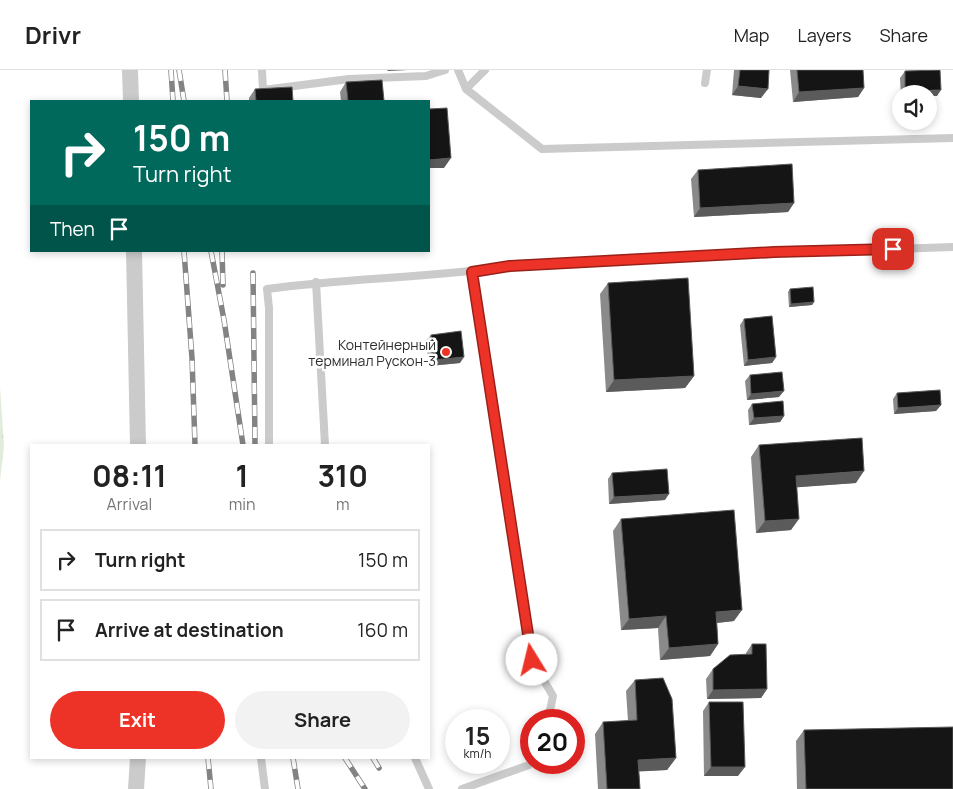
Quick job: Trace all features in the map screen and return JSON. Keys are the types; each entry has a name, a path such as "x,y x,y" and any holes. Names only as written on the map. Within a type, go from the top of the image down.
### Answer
{"street":[{"path":"130,70 131,100"},
{"path":"134,252 138,444"},
{"path":"136,789 138,759"}],"lane":[{"path":"262,70 263,90 349,79 426,76 445,70"},
{"path":"348,70 349,79"},
{"path":"458,70 466,89 542,150 953,138"},
{"path":"466,89 485,70"},
{"path":"705,83 707,70"},
{"path":"269,444 268,289 316,282 472,272 510,266 725,255 953,247"},
{"path":"472,272 532,660 553,696 550,709"},
{"path":"316,282 325,444"},
{"path":"261,759 265,789"},
{"path":"415,759 429,789"},
{"path":"462,789 520,768"}],"green space":[{"path":"0,387 4,446 0,481"}],"building":[{"path":"740,70 769,70 768,89 738,86"},
{"path":"797,70 863,70 864,88 799,92"},
{"path":"940,70 941,90 937,90 937,85 905,85 905,71"},
{"path":"382,80 384,100 348,100 346,82"},
{"path":"292,87 293,100 256,100 255,89"},
{"path":"447,108 451,158 430,160 430,109"},
{"path":"792,164 794,203 700,208 698,170"},
{"path":"688,278 694,376 614,380 608,283"},
{"path":"813,287 814,302 791,304 790,289"},
{"path":"772,316 776,357 748,360 744,319"},
{"path":"461,331 464,357 433,360 431,335"},
{"path":"782,372 784,391 751,394 750,375"},
{"path":"940,390 941,405 898,408 897,393"},
{"path":"783,401 784,416 754,418 752,404"},
{"path":"862,438 864,471 796,476 799,519 765,521 759,445"},
{"path":"667,469 669,494 614,497 612,473"},
{"path":"734,510 742,610 716,612 718,644 669,648 666,616 629,619 621,519"},
{"path":"752,644 766,644 767,689 713,690 713,669 730,655 752,654"},
{"path":"663,678 672,699 676,758 638,760 640,789 607,789 603,722 637,720 635,680"},
{"path":"709,702 743,702 745,767 711,767"},
{"path":"953,727 953,789 806,789 804,730"}],"railway":[{"path":"171,70 173,100"},
{"path":"179,70 184,100"},
{"path":"225,70 227,100"},
{"path":"184,252 192,358 195,444"},
{"path":"211,252 224,320 243,444"},
{"path":"222,252 223,285"},
{"path":"253,273 255,444"},
{"path":"208,759 211,789"},
{"path":"293,759 298,789"},
{"path":"346,759 365,789"},
{"path":"374,759 379,768"}],"place":[{"name":"Контейнерный терминал Рускон-3","path":"446,352"}],"route":[{"path":"532,660 472,272 510,266 774,252 893,249"}]}
